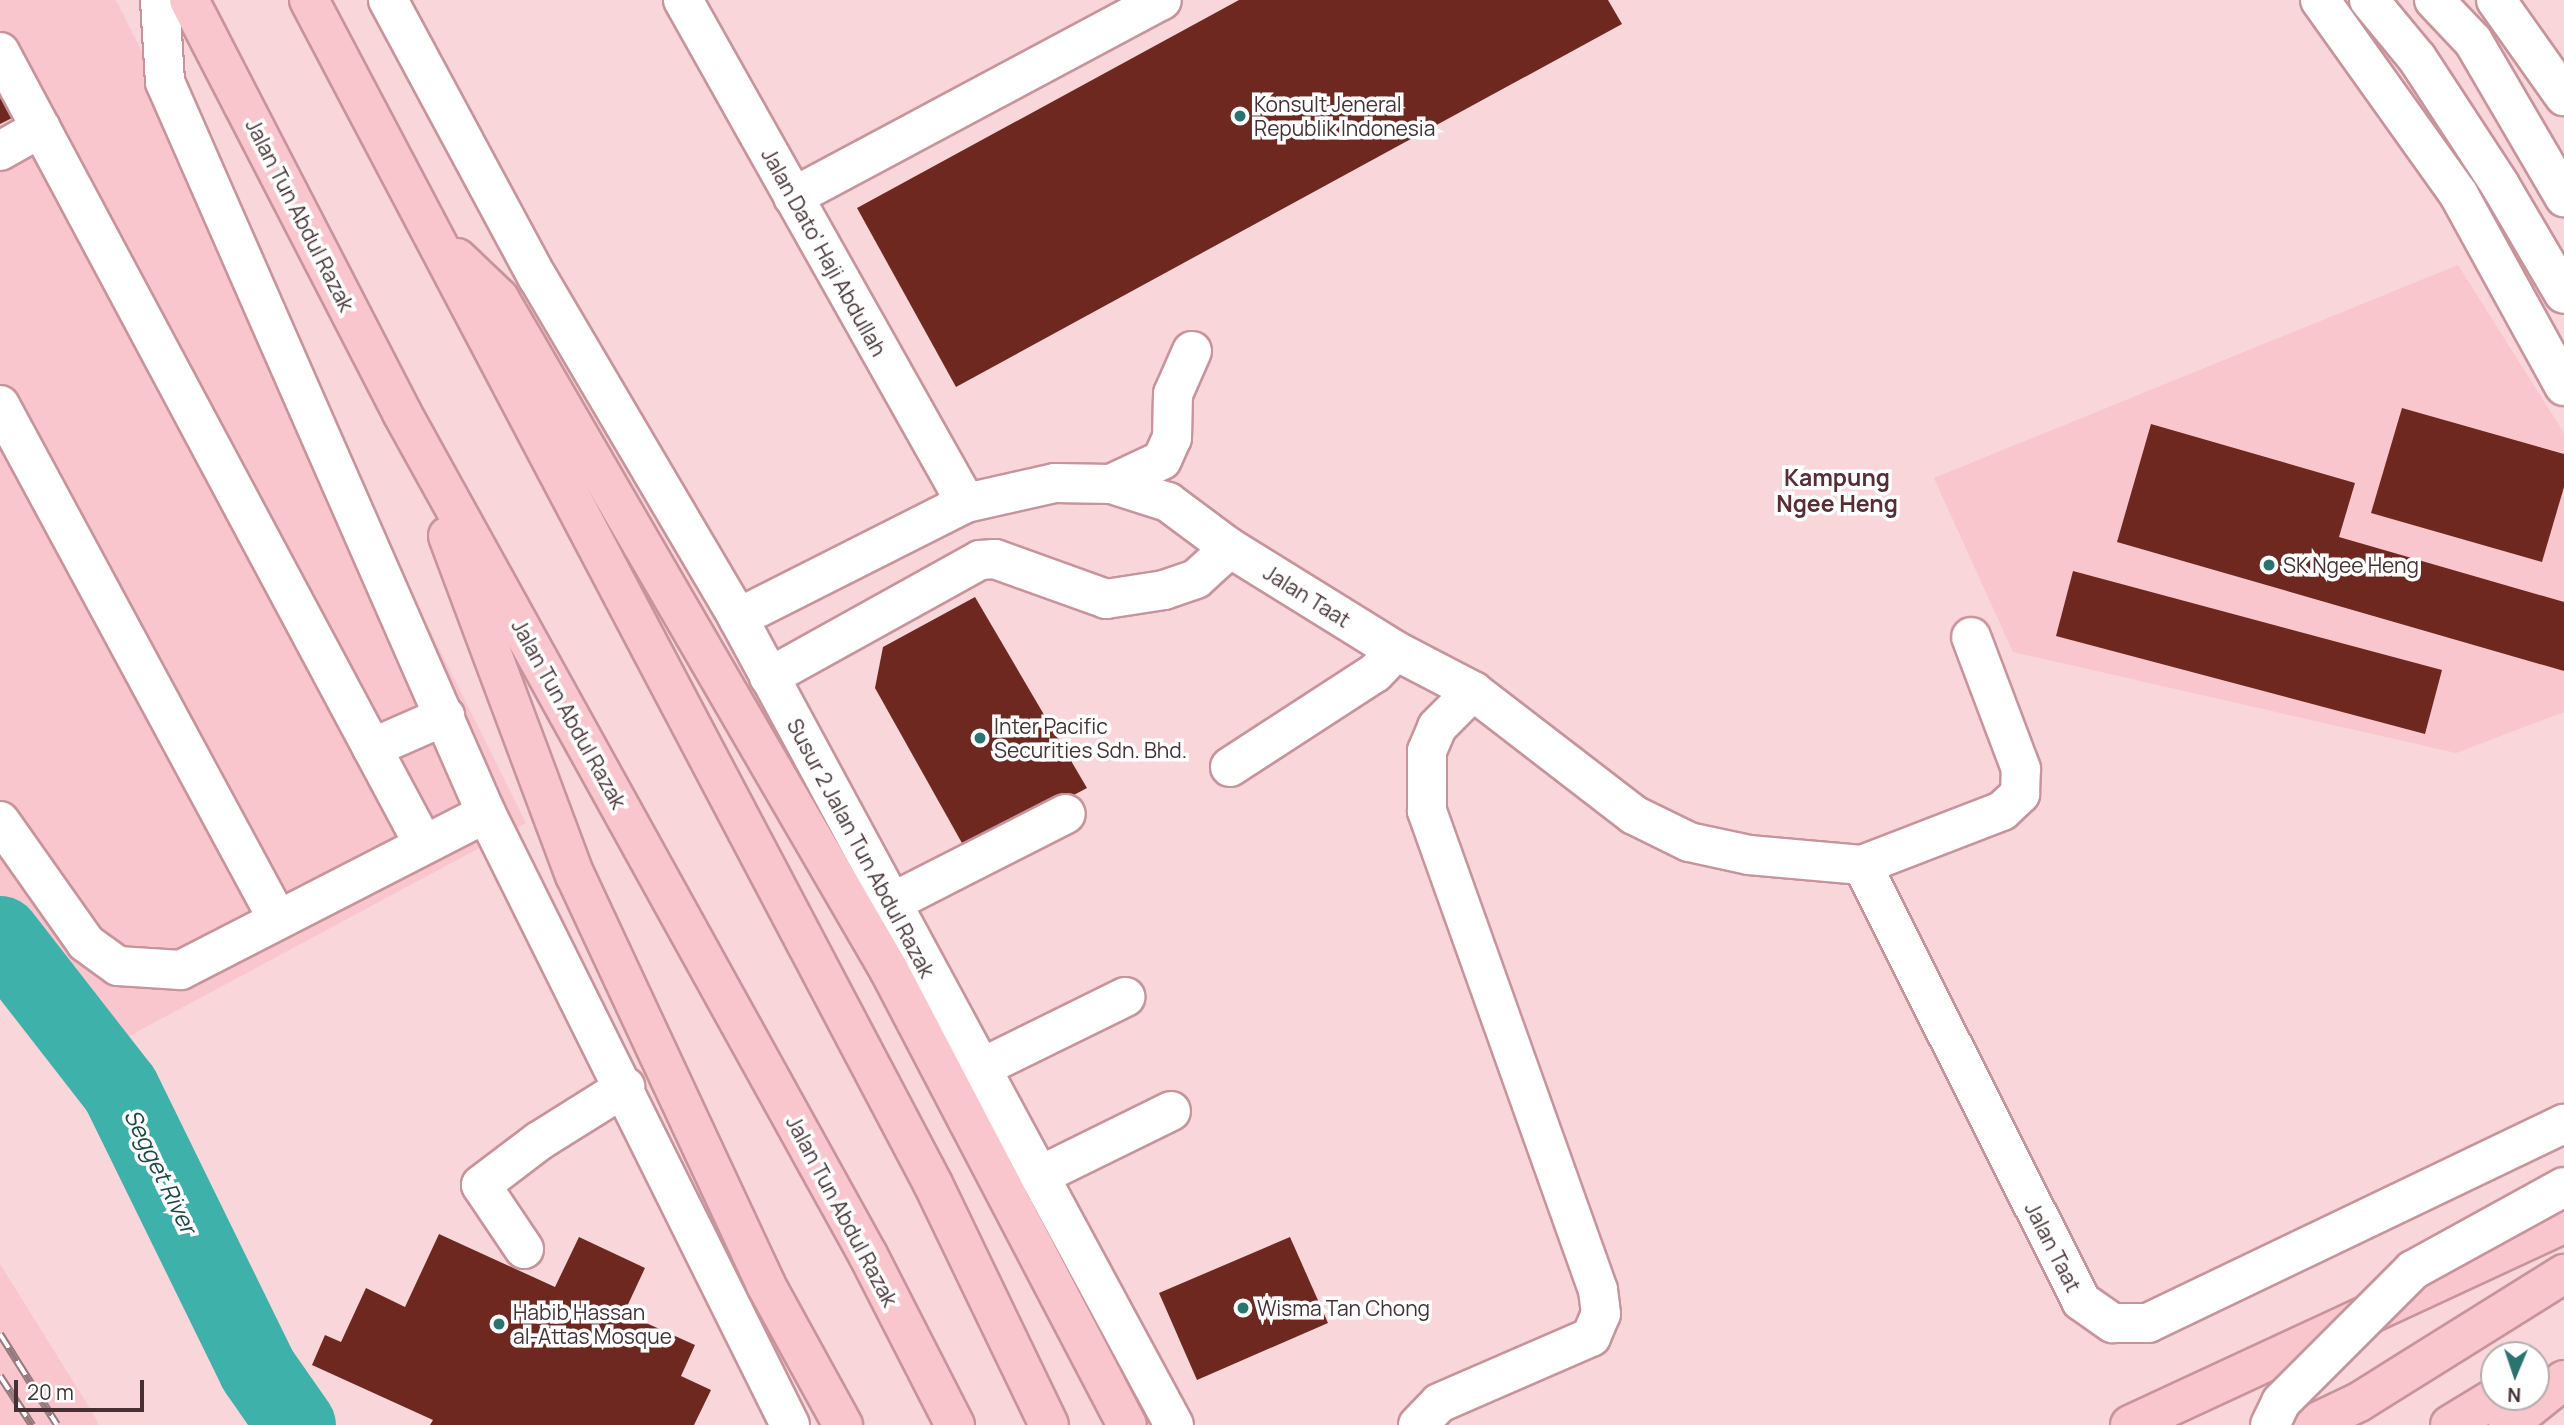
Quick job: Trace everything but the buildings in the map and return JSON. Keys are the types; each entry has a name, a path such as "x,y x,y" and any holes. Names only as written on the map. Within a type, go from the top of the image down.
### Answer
{"highway":[{"name":"Jalan Tun Abdul Razak","path":"189,0 402,413 868,1255 955,1425"},
{"path":"309,0 933,1184 1049,1425"},
{"path":"433,235 499,298 889,970 1127,1425"},
{"path":"402,413 575,874 766,1285 843,1425"},
{"path":"2130,1425 2564,1224"},
{"path":"2311,1425 2359,1402 2564,1274"},
{"path":"2508,1425 2564,1380"},
{"path":"2450,1425 2480,1407"}],"street":[{"path":"160,0 166,82 486,813 625,1087 790,1425"},
{"name":"Susur 2 Jalan Tun Abdul Razak","path":"388,0 538,278 738,618 1174,1425"},
{"name":"Jalan Dato' Haji Abdullah","path":"683,0 966,503"},
{"path":"793,197 1162,0"},
{"path":"2320,0 2459,195 2564,386"},
{"path":"2369,0 2425,70 2564,294"},
{"path":"2434,0 2473,41 2555,181"},
{"path":"2496,0 2561,83"},
{"path":"0,52 424,845"},
{"path":"0,151 41,128"},
{"path":"499,298 538,278"},
{"path":"1111,484 1162,460 1172,438 1173,394 1192,351"},
{"path":"0,405 278,920"},
{"name":"Jalan Taat","path":"738,618 966,503 1055,482 1111,484 1168,502 1230,548 1396,651 1473,691 1634,815 1689,842 1749,855 1862,865 2002,811 2020,794 2021,769 1971,637"},
{"path":"769,677 980,560 995,559 1106,598 1164,590 1196,579 1230,548"},
{"path":"1230,767 1375,673 1396,651"},
{"path":"1418,1425 1439,1403 1591,1337 1601,1314 1598,1290 1427,811 1427,751 1437,726 1473,691"},
{"path":"372,747 445,716"},
{"path":"0,821 86,943 118,966 181,970 486,813"},
{"path":"891,903 1066,814"},
{"name":"Jalan Taat","path":"1862,865 2081,1301 2113,1323 2148,1322 2564,1125"},
{"path":"981,1068 1125,997"},
{"path":"524,1249 481,1185 538,1141 625,1087"},
{"path":"1039,1176 1171,1111"},
{"path":"2270,1425 2281,1402 2413,1270 2564,1186"}],"shaded area":[{"path":"0,0 116,0 526,823 75,1065 0,972"},
{"name":"SK Ngee Heng","path":"2458,265 2564,433 2564,712 2456,753 2013,652 1934,478"},
{"path":"0,1264 94,1415 99,1425 0,1425"}],"waterway":[{"name":"Segget River","path":"0,935 120,1089 257,1369 296,1425"}],"railway":[{"path":"0,1334 57,1425"},
{"path":"0,1376 32,1425"}],"place":[{"name":"Konsult Jeneral Republik Indonesia","path":"1240,116"},
{"name":"SK Ngee Heng","path":"2269,565"},
{"name":"Inter Pacific Securities Sdn. Bhd.","path":"980,738"},
{"name":"Wisma Tan Chong","path":"1243,1308"},
{"name":"Habib Hassan al-Attas Mosque","path":"499,1324"}],"district":[{"name":"Kampung Ngee Heng","path":"1837,490"}]}
